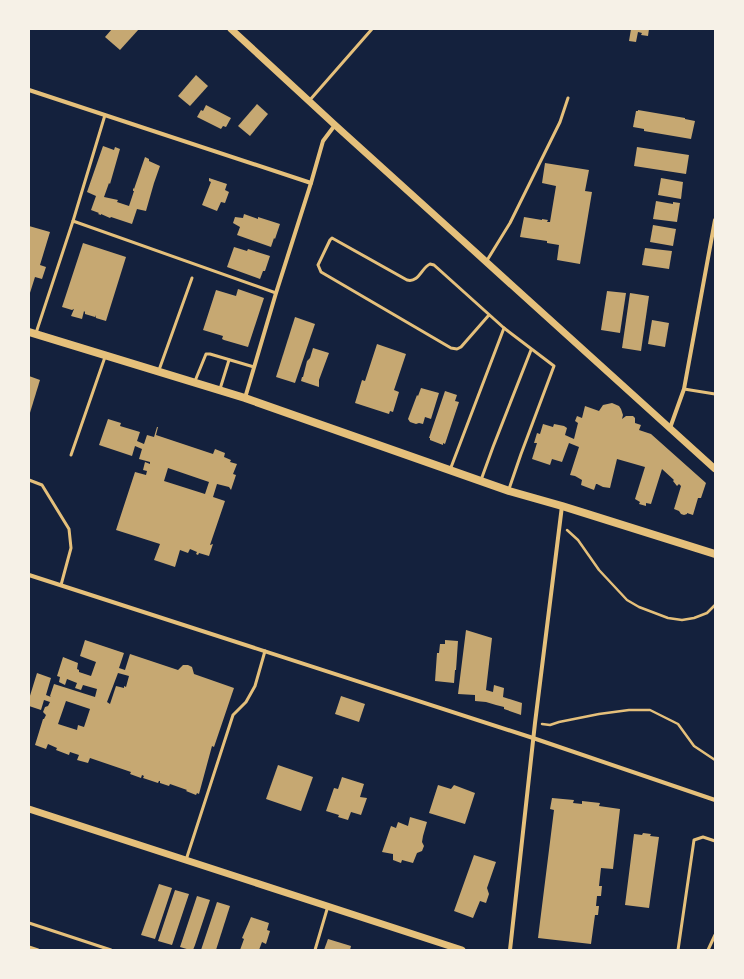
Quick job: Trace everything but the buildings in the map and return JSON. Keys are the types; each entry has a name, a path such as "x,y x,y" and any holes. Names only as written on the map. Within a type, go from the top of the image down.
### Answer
{"main road":[{"path":"32,333 245,398 508,491 562,506 715,554"}],"street":[{"path":"231,29 486,262 715,468"},
{"path":"29,90 311,183"},
{"path":"245,398 323,141 335,125"},
{"path":"670,428 684,388 715,220"},
{"path":"510,950 533,738 562,506"},
{"path":"29,575 533,738 715,800"},
{"path":"29,809 462,950"}],"lane":[{"path":"309,101 372,29"},
{"path":"486,262 510,223 527,190 560,122 568,98"},
{"path":"32,333 73,221 105,115"},
{"path":"73,221 276,293"},
{"path":"489,314 461,347 457,349 451,348 321,272 318,265 332,238 407,280 415,280 427,265 434,265 489,314 504,328 554,366 508,491"},
{"path":"158,372 192,278"},
{"path":"450,470 504,328"},
{"path":"481,481 531,350"},
{"path":"194,383 206,354 254,367"},
{"path":"71,455 106,355"},
{"path":"219,390 229,360"},
{"path":"684,388 715,394"},
{"path":"29,480 42,484 70,529 71,548 61,585"},
{"path":"186,860 234,715 246,702 254,686 265,651"},
{"path":"678,950 694,840 703,837 715,841"},
{"path":"315,950 328,906"},
{"path":"29,923 110,950"},
{"path":"708,950 715,934"},
{"path":"29,947 38,950"}],"path":[{"path":"560,523 578,540 599,570 627,600 639,607 668,618 682,620 694,618 707,613 715,605"},
{"path":"535,722 550,725 599,714 628,710 650,710 678,724 694,746 715,760"}]}
